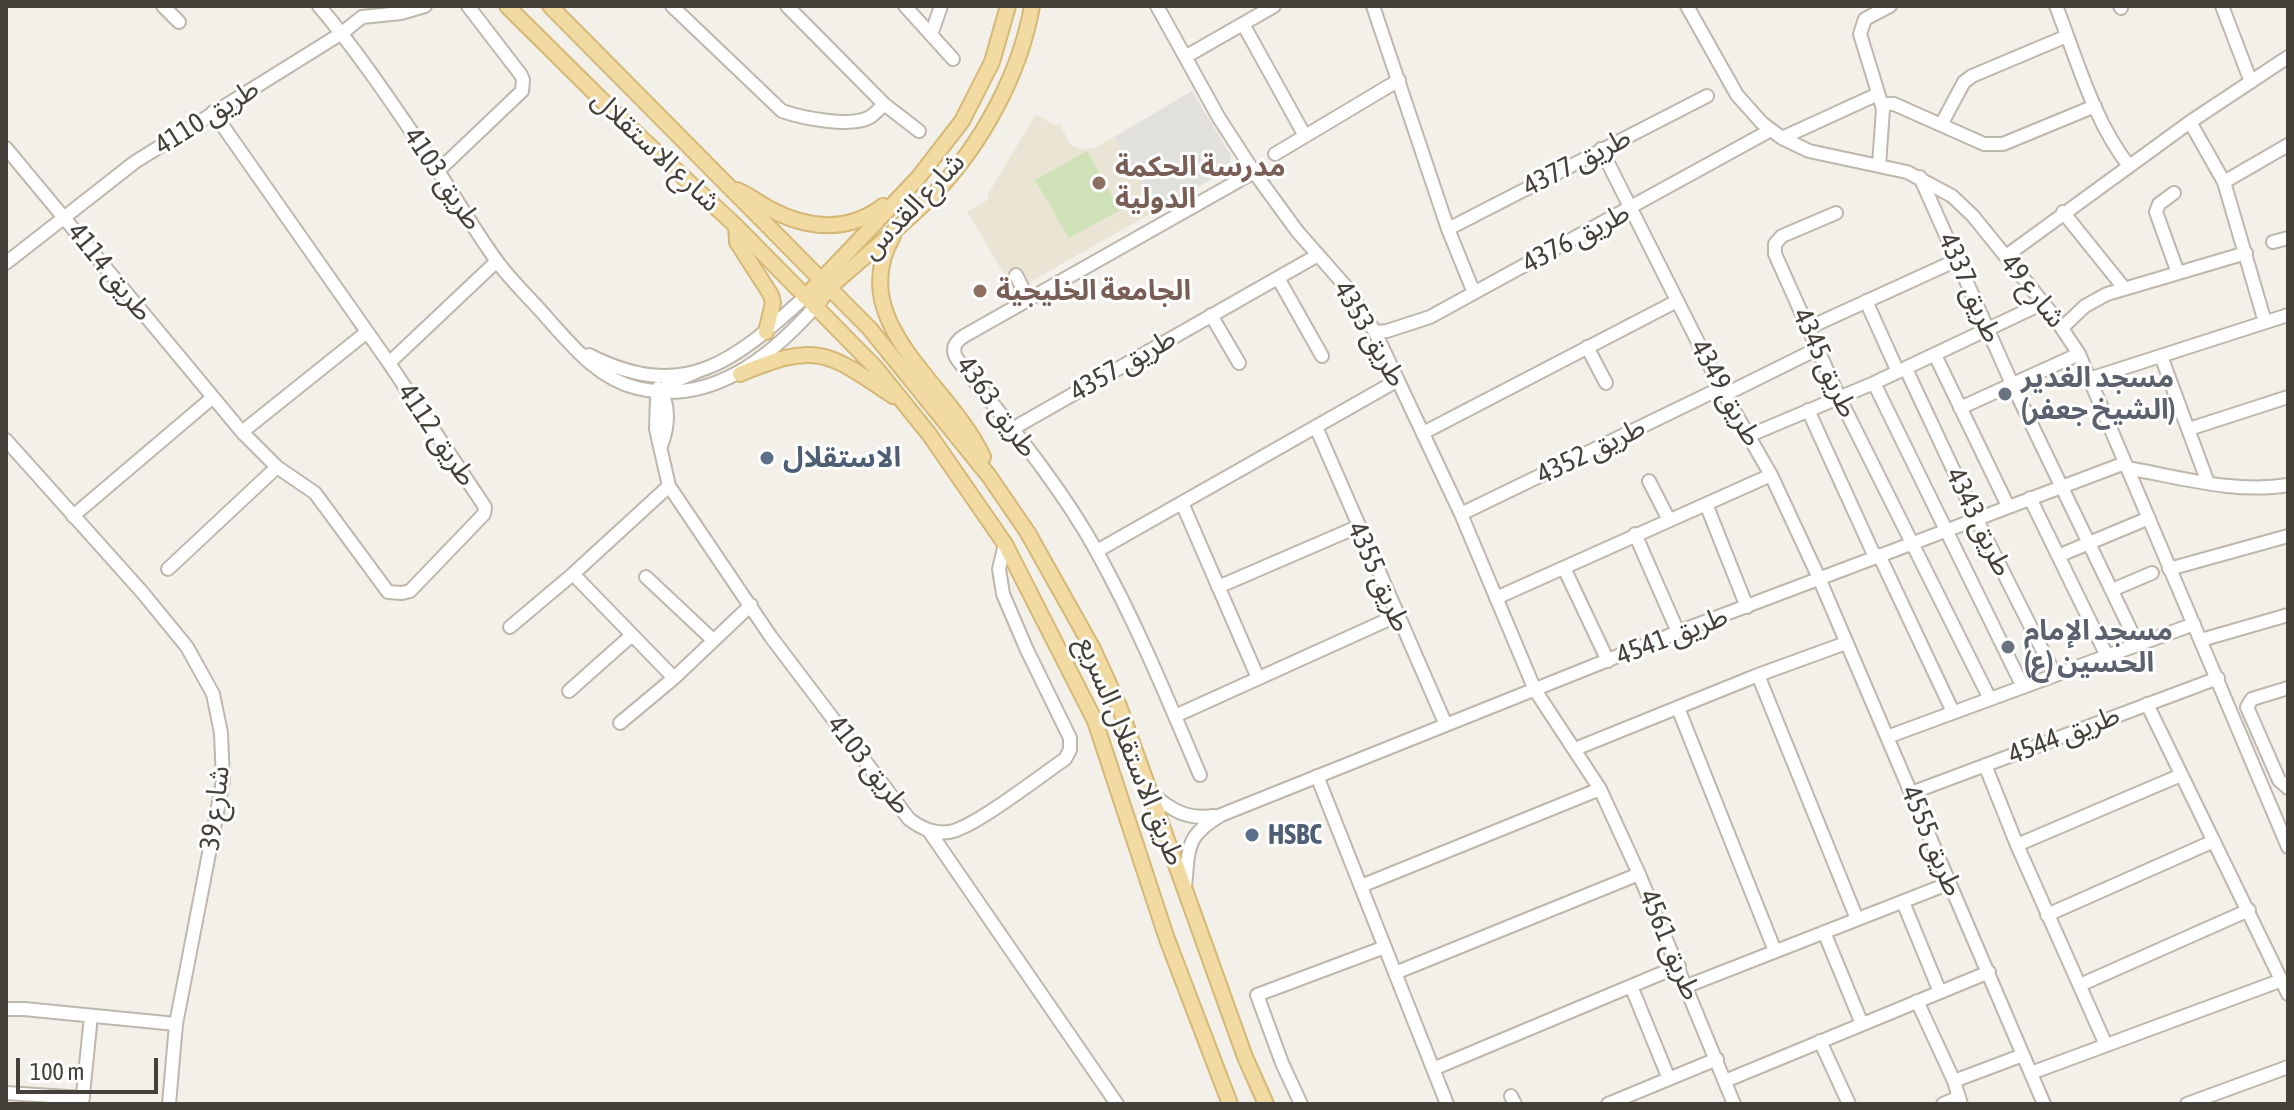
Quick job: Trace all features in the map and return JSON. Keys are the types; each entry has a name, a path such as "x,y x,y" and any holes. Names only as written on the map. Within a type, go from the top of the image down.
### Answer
{"main road":[{"name":"شارع الاستقلال","path":"507,6 624,122 736,226 810,302"},
{"name":"شارع الاستقلال","path":"550,6 824,284"},
{"name":"شارع القدس","path":"810,302 918,178 962,121 992,62 1008,6"},
{"name":"شارع القدس","path":"824,284 900,225 935,192 981,133 1013,72 1033,6"},
{"path":"727,186 786,217 809,225 836,226 860,221 918,178"},
{"path":"900,225 883,256 879,279 885,314 903,344 982,453 989,476"},
{"path":"736,226 737,242 771,295 773,303 766,332"},
{"name":"طريق الاستقلال السريع","path":"824,284 890,352 989,476 1028,533 1093,649 1119,706 1245,1057 1266,1104"},
{"name":"طريق الاستقلال السريع","path":"810,302 910,407 1005,544 1095,721 1167,939 1230,1104"},
{"path":"740,374 786,356 827,357 860,373 910,407"}],"street":[{"path":"163,6 179,22"},
{"name":"طريق 4103","path":"319,6 342,33 497,261 573,347 611,379 637,389 661,391 701,388 740,374 767,353 810,302"},
{"name":"طريق 4110","path":"6,263 135,162 342,33 362,17 401,13 425,6"},
{"path":"438,171 524,85 521,75 468,6"},
{"path":"672,6 782,111 804,119 836,122 869,119 884,104"},
{"path":"787,6 884,104 919,131"},
{"path":"905,6 932,32 953,59"},
{"path":"932,32 941,6"},
{"name":"طريق 4353","path":"1157,6 1219,118 1254,172 1297,231 1348,289 1375,332 1461,514 1535,690"},
{"path":"1185,57 1274,6"},
{"path":"1373,6 1448,229 1474,293"},
{"name":"شارع 49","path":"1687,6 1737,95 1771,130 1820,155 1879,165 1920,177 1952,196 2006,256 2063,327 2079,354 2288,847"},
{"path":"1879,165 1880,99 1860,34 1865,19 1890,6"},
{"path":"2056,6 2095,106 2112,142 2129,166"},
{"path":"2222,6 2251,82"},
{"path":"1243,24 1305,136"},
{"path":"1942,123 1964,82 1972,76 2067,36"},
{"path":"2006,256 2190,122 2288,57"},
{"path":"1275,154 1399,80"},
{"name":"طريق 4377","path":"1448,229 1707,96"},
{"path":"1782,138 1880,99 1942,123 1984,144 1998,145 2095,106"},
{"name":"طريق 4112","path":"213,112 389,363 486,509 410,591 388,592 320,499 303,483 277,467"},
{"path":"2190,122 2224,182 2265,322"},
{"name":"طريق 4376","path":"1375,332 1430,317 1771,130"},
{"name":"طريق 4114","path":"6,148 212,398 277,467"},
{"name":"طريق 4349","path":"1601,149 1722,391 1771,475 1819,578"},
{"path":"2224,182 2286,151"},
{"name":"طريق 4363","path":"1200,775 1149,656 1097,551 1047,474 957,359 954,350 956,343 964,336 1254,172"},
{"name":"طريق 4337","path":"1920,177 2012,384 2138,645"},
{"path":"2174,193 2159,204 2156,212 2178,273"},
{"path":"2063,212 2124,288"},
{"name":"طريق 4345","path":"1836,213 1782,236 1775,244 1775,254 1839,397 1990,699"},
{"path":"2273,242 2288,238"},
{"path":"2063,327 2096,299 2246,253"},
{"name":"طريق 4357","path":"1012,429 1318,255"},
{"path":"1808,328 1957,260"},
{"path":"389,363 497,261"},
{"path":"1016,275 1028,299"},
{"path":"1278,278 1322,356"},
{"path":"1423,433 1677,301"},
{"name":"طريق 4343","path":"1866,301 2055,675"},
{"name":"طريق 4103","path":"573,347 608,364 646,375 696,372 733,357 810,302"},
{"path":"1748,436 1874,383 2043,303"},
{"path":"1211,315 1239,363"},
{"path":"2089,379 2288,315"},
{"path":"242,432 367,332"},
{"path":"1587,347 1606,383"},
{"name":"طريق 4352","path":"1461,514 1817,349"},
{"path":"1960,408 2079,354"},
{"path":"1935,355 2008,506"},
{"path":"2161,356 2208,483"},
{"path":"646,375 661,391 668,384 696,372"},
{"path":"1097,551 1398,380"},
{"name":"طريق 4343","path":"1874,383 2023,687"},
{"name":"طريق 4103","path":"661,391 666,398 666,431 661,446 669,486 771,637 909,819 929,831 941,833 964,828 1065,759 1070,750 1070,738 1000,586 1000,560 1005,544"},
{"path":"2189,429 2288,397"},
{"path":"73,516 212,398"},
{"path":"1808,410 1953,712"},
{"name":"طريق 4355","path":"1316,427 1357,527 1446,725"},
{"name":"شارع 39","path":"6,440 187,647 213,694 221,733 223,781 176,1024 169,1104"},
{"path":"2126,465 2208,483 2259,487 2288,485"},
{"name":"طريق 4541","path":"1221,815 1678,632 2008,506 2126,465"},
{"path":"168,569 277,467"},
{"path":"1496,598 1771,475"},
{"path":"1649,481 1669,520"},
{"path":"510,627 669,486"},
{"path":"2030,498 2107,656"},
{"path":"1182,503 1258,678"},
{"path":"1706,504 1747,607"},
{"path":"2058,556 2149,518"},
{"path":"1218,587 1357,527"},
{"path":"1635,534 1678,632"},
{"path":"2169,569 2288,536"},
{"path":"1564,568 1608,661"},
{"path":"2112,590 2152,573"},
{"path":"573,574 674,678"},
{"path":"646,577 713,640"},
{"name":"طريق 4555","path":"1819,578 2044,1104"},
{"path":"620,723 674,678 751,605"},
{"path":"2201,640 2288,615"},
{"path":"1175,716 1396,616"},
{"path":"1887,737 2194,624"},
{"path":"569,691 632,635"},
{"path":"1575,749 1846,643"},
{"path":"1758,675 1857,919"},
{"name":"طريق 4544","path":"1911,793 2218,678"},
{"path":"2269,798 2288,790 2279,780 2247,707 2252,699 2288,688"},
{"name":"طريق 4561","path":"1535,690 1600,789 1679,966 1734,1104"},
{"path":"2147,704 2288,994"},
{"path":"1678,708 1775,951"},
{"path":"1985,765 2047,915 2106,1045"},
{"path":"2017,845 2181,775"},
{"path":"1317,776 1447,1104"},
{"path":"1361,886 1600,789"},
{"path":"1151,793 1167,807 1186,816 1221,815"},
{"path":"1185,887 1189,849 1196,832 1221,815"},
{"path":"929,831 1117,1104"},
{"path":"2047,915 2214,841"},
{"path":"1395,973 1639,874"},
{"path":"1687,986 1950,883"},
{"path":"1903,902 1940,992"},
{"path":"2080,985 2249,910"},
{"path":"1824,932 1862,1024"},
{"path":"1301,1104 1257,995 1385,947"},
{"path":"1433,1069 1679,966"},
{"path":"1725,1081 1989,972"},
{"path":"2031,1073 2282,980"},
{"path":"1631,986 1669,1079"},
{"path":"1917,1001 1960,1101 1943,1104"},
{"path":"6,1009 176,1024"},
{"path":"7,1097 83,1101 91,1016"},
{"path":"1820,1041 1849,1104"},
{"path":"1954,1081 2023,1055"},
{"path":"1608,1104 1717,1059"},
{"path":"2187,1104 2288,1067"}],"shaded area":[{"name":"مدرسة الحكمة الدولية","path":"1192,91 1231,156 1228,170 1014,291 967,212 989,199 987,196 1036,114 1057,126 1059,123 1071,145 1082,149 1095,148"},
{"path":"1192,91 1231,156 1228,170 1155,210 1115,137"}],"green space":[{"path":"1087,151 1120,210 1069,238 1035,180"}],"place":[{"name":"مدرسة الحكمة الدولية","path":"1099,183"},
{"name":"الجامعة الخليجية","path":"980,291"},
{"name":"مسجد الغدير (الشيخ جعفر)","path":"2005,394"},
{"name":"الاستقلال","path":"767,458"},
{"name":"مسجد الإمام الحسين (ع)","path":"2008,647"},
{"name":"HSBC","path":"1252,835"}]}
